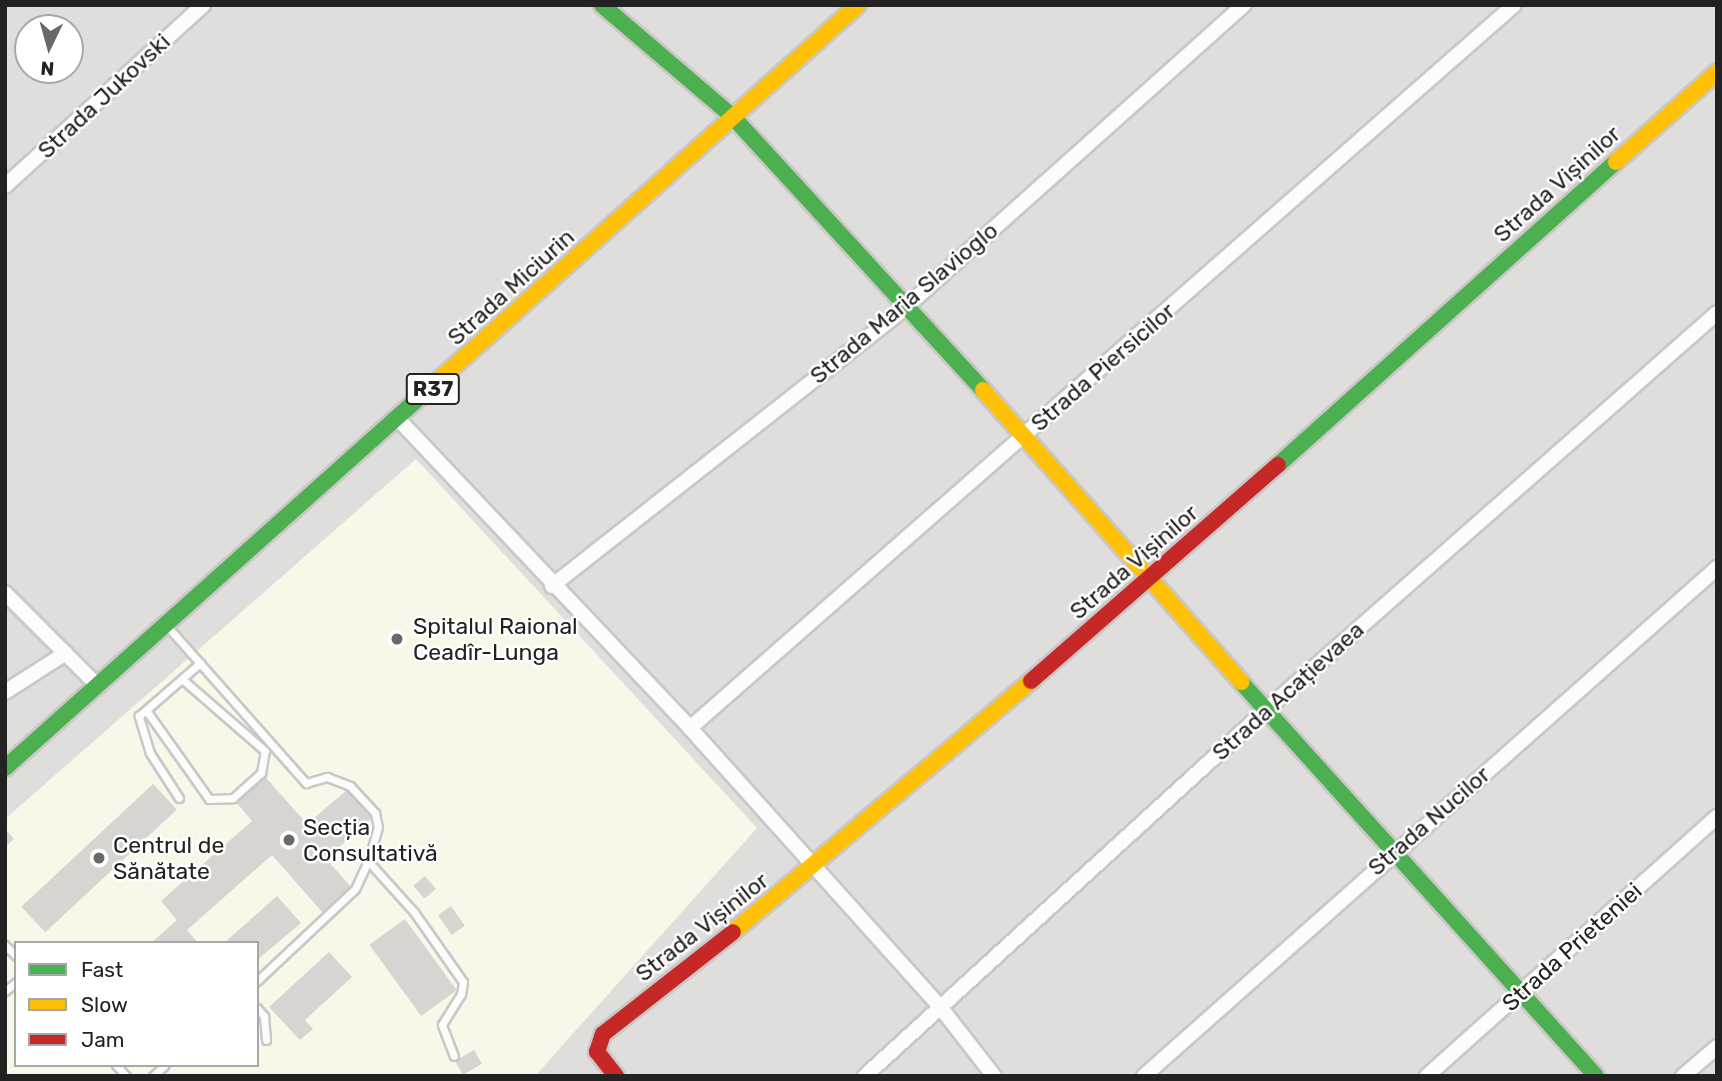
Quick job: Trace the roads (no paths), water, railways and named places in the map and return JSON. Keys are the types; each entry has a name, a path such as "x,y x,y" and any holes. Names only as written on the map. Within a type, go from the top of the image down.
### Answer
{"street":[{"name":"Strada Jukovski","path":"5,186 202,5"},
{"path":"602,5 732,116 1025,435 1149,580 1524,991 1596,1076"},
{"name":"Strada Miciurin","path":"5,768 400,420 732,116 858,5"},
{"name":"Strada Maria Slavioglo","path":"552,586 905,307 1244,5"},
{"name":"Strada Piersicilor","path":"690,728 1514,5"},
{"name":"Strada Vișinilor","path":"616,1076 597,1052 603,1034 813,867 1149,580 1717,72"},
{"name":"Strada Acațievaea","path":"864,1076 1267,709 1717,313"},
{"path":"400,420 552,586 690,728 941,1008 994,1076"},
{"name":"Strada Nucilor","path":"1144,1076 1395,850 1717,568"},
{"path":"5,593 98,686"},
{"path":"5,692 65,653"},
{"name":"Strada Prieteniei","path":"1427,1076 1717,817"},
{"path":"1683,1076 1717,1047"}],"lane":[{"path":"167,625 306,783 327,777 350,786 375,813 378,827 368,861 355,889 259,979"},
{"path":"179,798 150,753 139,716 200,663"},
{"path":"145,710 209,799 233,798 261,772 265,751 182,679"},
{"path":"368,861 414,912 464,982 461,994 442,1025 454,1056"},
{"path":"259,1010 264,1016 266,1040"}],"place":[{"name":"Spitalul Raional Ceadîr-Lunga","path":"397,639"},
{"name":"Secția Consultativă","path":"289,840"},
{"name":"Centrul de Sănătate","path":"99,858"}]}
